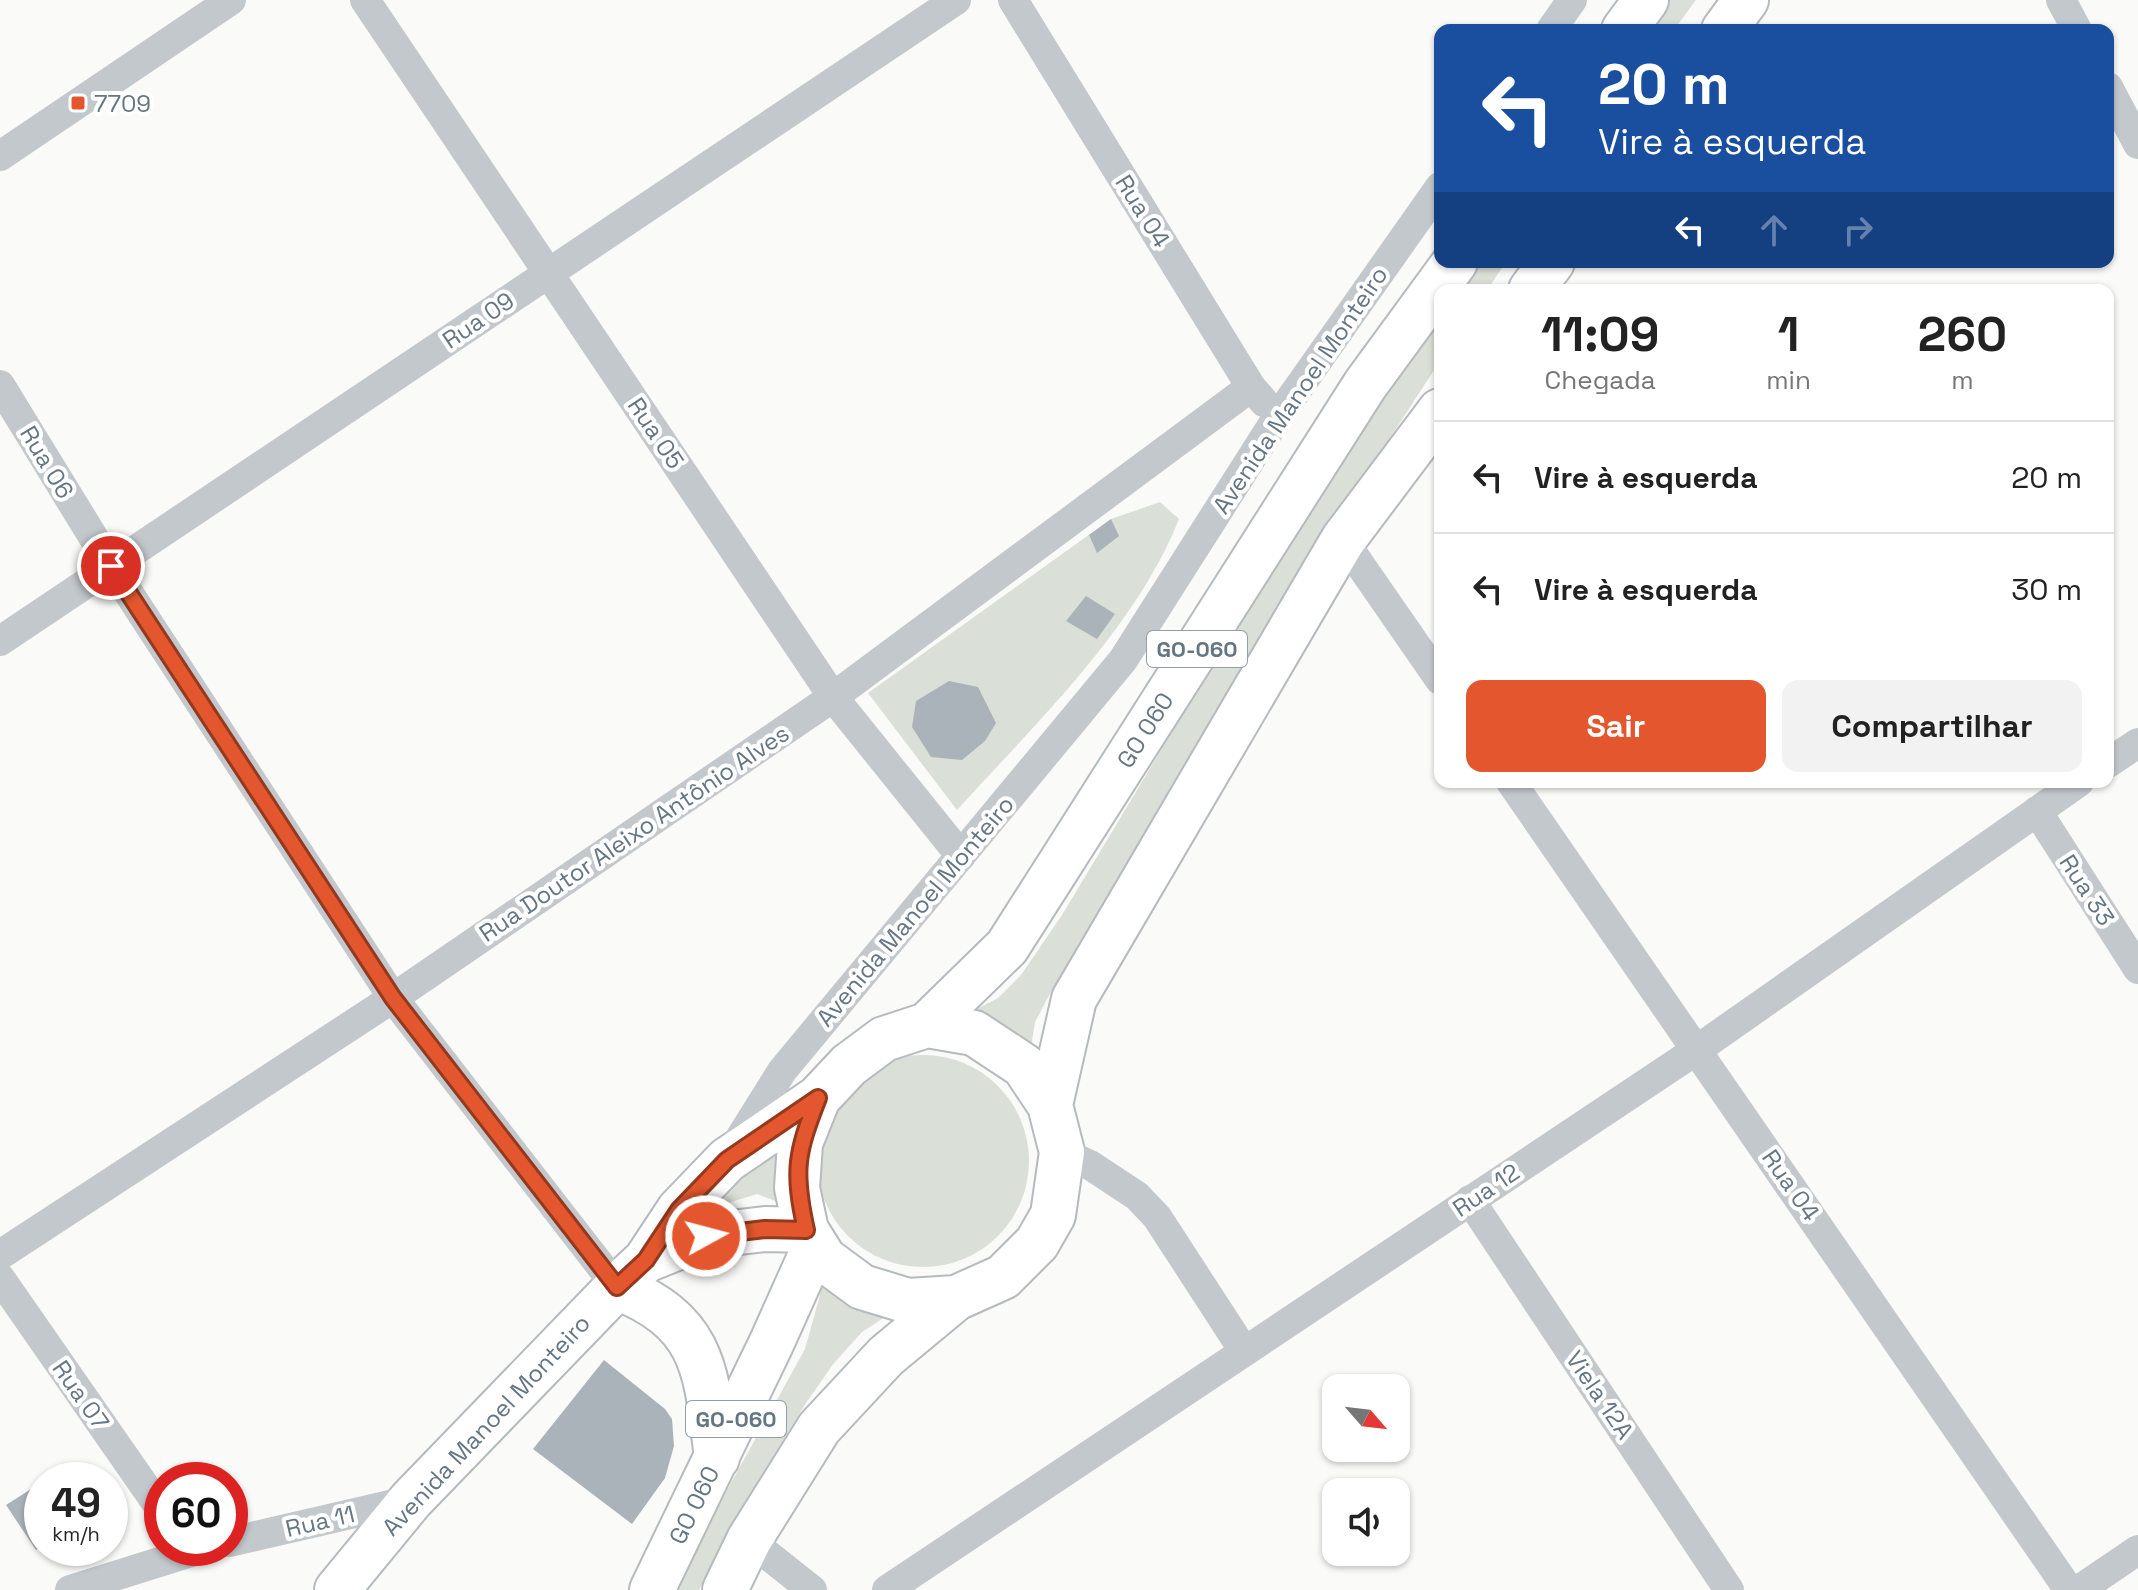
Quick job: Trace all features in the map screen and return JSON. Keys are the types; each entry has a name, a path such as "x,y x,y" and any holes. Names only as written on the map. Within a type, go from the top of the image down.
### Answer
{"main road":[{"path":"1628,24 1646,0"},
{"path":"1728,24 1746,0"},
{"name":"GO 060","path":"927,1025 1007,947 1365,385 1434,291"},
{"name":"GO-060","path":"1050,1105 1074,999 1343,540 1434,419"},
{"name":"GO-060","path":"725,1590 749,1540 819,1428 886,1356 956,1298 1003,1277 1037,1243 1053,1215 1062,1152 1050,1105 1024,1066 974,1033 927,1025 884,1039 849,1065 818,1098 800,1143 797,1188 811,1238 824,1259 862,1287 908,1301 956,1298"},
{"path":"727,1160 818,1098"},
{"name":"Avenida Manoel Monteiro","path":"337,1590 411,1500 631,1273 679,1210 727,1160"},
{"path":"717,1458 705,1373 694,1344 672,1320 641,1296 631,1273 706,1236 765,1229 811,1238"},
{"name":"GO 060","path":"652,1590 717,1458 811,1238"}],"street":[{"path":"0,156 231,0"},
{"name":"Rua 05","path":"365,0 833,697 961,856"},
{"name":"Rua 09","path":"0,641 956,0"},
{"name":"Rua 04","path":"1013,0 1251,387 1277,418"},
{"path":"1555,24 1572,0"},
{"path":"2061,0 2074,24"},
{"path":"2114,98 2138,144"},
{"name":"Avenida Manoel Monteiro","path":"727,1160 782,1071 1123,660 1277,418 1434,196"},
{"name":"Rua 06","path":"0,385 111,566 393,998 631,1273"},
{"name":"Rua Doutor Aleixo Antônio Alves","path":"0,1255 393,998 833,697 1251,387"},
{"path":"1343,540 1434,671"},
{"path":"2114,759 2138,743"},
{"name":"Rua 04","path":"1515,788 2069,1590"},
{"name":"Rua 12","path":"887,1590 1698,1049 2070,788"},
{"name":"Rua 33","path":"2037,811 2138,969"},
{"path":"1062,1152 1090,1165 1137,1196 1157,1217 1244,1351"},
{"name":"Viela 12A","path":"1470,1200 1729,1590"},
{"name":"Rua 07","path":"0,1278 144,1485"},
{"name":"Rua 11","path":"248,1538 411,1500"},
{"path":"749,1540 812,1590"},
{"path":"2079,1590 2138,1550"},
{"path":"70,1590 144,1566"}],"shaded area":[{"path":"1663,0 1696,0 1678,24 1645,24"},
{"path":"1471,268 1502,268 1491,284 1459,284"},
{"path":"1434,319 1434,370 1281,606 1157,812 1035,1022 1030,1053 973,1011 998,998 1021,975 1062,915 1250,602 1388,384"},
{"path":"1160,502 1179,519 1137,598 1081,673 957,810 868,693 1111,519"},
{"path":"923,1055 964,1063 998,1086 1021,1120 1029,1161 1021,1202 998,1236 964,1259 923,1267 882,1259 848,1236 825,1202 817,1161 825,1120 848,1086 882,1063"},
{"path":"789,1148 783,1204 757,1194 718,1206 681,1231 763,1157"},
{"path":"820,1279 888,1315 862,1332 834,1363 806,1403 755,1486 699,1590 672,1590 805,1349 820,1295"}],"building":[{"path":"1111,519 1119,536 1097,553 1089,535"},
{"path":"1086,596 1115,614 1097,639 1066,621"},
{"path":"949,681 978,687 996,723 985,741 962,760 931,757 912,727 916,701"},
{"path":"604,1360 665,1409 672,1419 674,1446 665,1478 632,1524 533,1449"},
{"path":"24,1494 24,1532 6,1505"}],"place":[{"name":"7709","path":"78,103"}],"route":[{"path":"111,566 393,998 617,1287 646,1260 679,1210 727,1160 818,1098 800,1143 797,1188 806,1230 765,1229 706,1236"}]}
